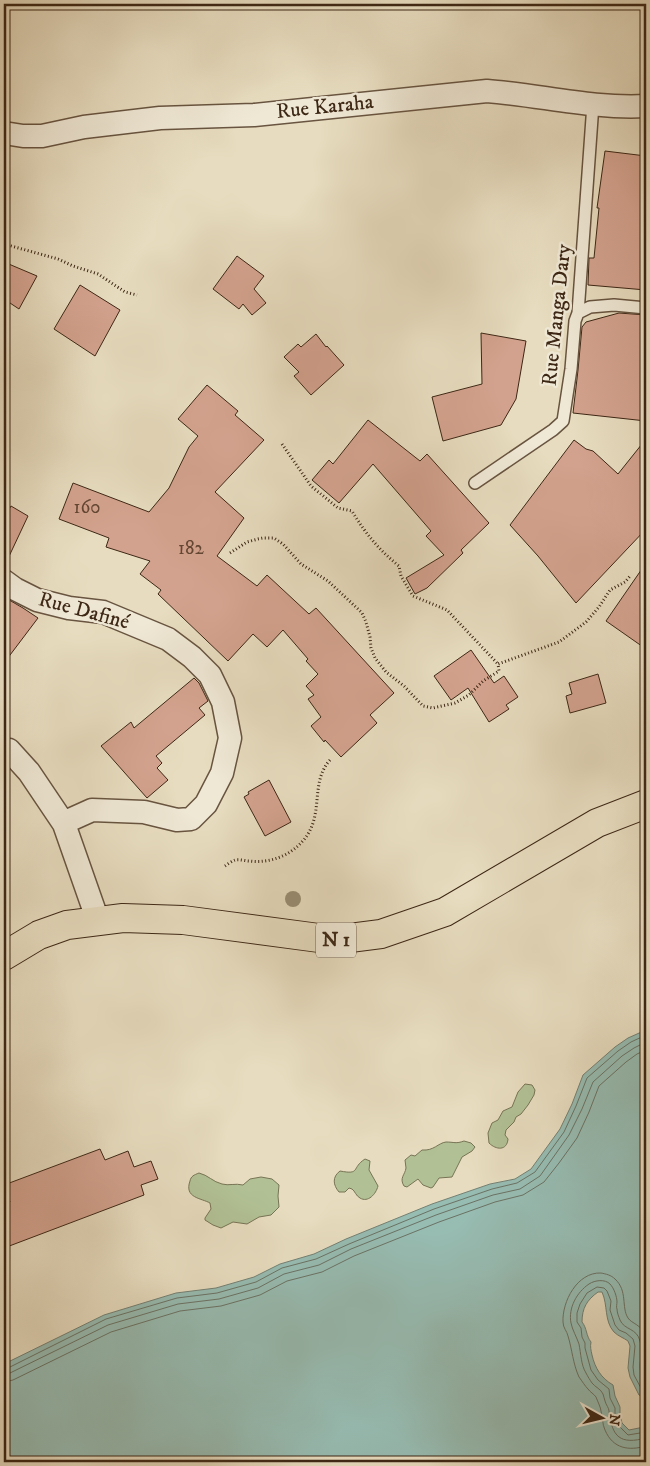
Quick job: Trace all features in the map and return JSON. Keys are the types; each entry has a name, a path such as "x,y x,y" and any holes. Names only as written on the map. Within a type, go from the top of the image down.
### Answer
{"main road":[{"name":"N 1","path":"4,956 39,935 67,925 123,918 183,920 334,940 381,934 445,912 597,823 646,804"}],"street":[{"name":"Rue Karaha","path":"4,133 42,136 84,127 160,118 254,115 487,91 519,93 593,104 628,107 646,106"},
{"name":"Rue Dafiné","path":"4,581 15,590 37,600 69,608 103,612 168,639 192,657 210,675 222,702 230,738 222,773 206,804 191,819 177,820 144,812 92,810 72,818 64,824"},
{"path":"9,750 28,772 64,824 98,921"}],"lane":[{"name":"Rue Manga Dary","path":"475,483 553,430 563,421 571,369 575,321 578,313 593,104"},
{"path":"578,313 590,307 614,305 646,308"}],"path":[{"path":"4,244 58,259 98,274 125,292 137,295"},
{"path":"230,552 247,542 263,538 274,538 283,544 301,564 328,581 362,612 369,632 372,653 375,658 386,672 404,686 423,706 439,708 455,703 465,697 483,680 499,671 498,664 447,610 413,596 401,576 399,566 382,552 352,511 338,508 311,486 282,444"},
{"path":"498,664 559,642 586,622 599,608 610,590 625,582 631,576"},
{"path":"225,866 234,860 256,862 277,858 292,851 300,844 313,826 317,810 321,774 330,760"}],"green space":[{"path":"525,1084 532,1085 535,1090 534,1095 521,1114 516,1117 506,1130 505,1135 508,1139 506,1146 501,1148 495,1147 489,1143 488,1133 492,1123 498,1120 503,1111 512,1107 518,1092"},
{"path":"464,1141 471,1143 475,1147 462,1157 452,1177 439,1178 431,1188 423,1185 418,1179 407,1187 404,1186 402,1181 406,1168 405,1160 411,1155 415,1156 422,1150 430,1149 446,1142 457,1143"},
{"path":"365,1159 370,1161 369,1170 378,1186 374,1195 369,1199 363,1199 349,1188 345,1192 339,1192 334,1181 337,1173 355,1170"},
{"path":"199,1173 225,1185 243,1185 250,1179 261,1177 272,1179 279,1185 279,1207 271,1215 259,1217 247,1224 233,1222 221,1228 213,1225 205,1220 211,1209 210,1203 194,1196 189,1191 191,1178"}],"water":[{"path":"646,1030 646,1398 639,1395 630,1377 628,1368 630,1346 628,1341 611,1328 602,1292 598,1292 588,1301 584,1308 582,1322 591,1342 595,1364 602,1376 613,1385 620,1407 622,1423 629,1430 646,1425 646,1462 4,1462 4,1364 104,1315 176,1293 216,1288 254,1277 280,1264 314,1254 432,1204 490,1184 515,1179 531,1169 560,1129 583,1075 615,1047 628,1038"}],"building":[{"path":"605,151 646,156 646,290 588,285 589,258 594,258 599,208 597,208"},
{"path":"237,256 264,276 254,289 266,303 252,315 243,304 239,309 213,289"},
{"path":"4,262 37,276 19,309 4,299"},
{"path":"80,285 120,310 95,356 54,329"},
{"path":"619,313 646,315 646,421 573,413 582,327 586,322"},
{"path":"481,333 526,341 516,399 501,425 443,441 432,397 482,384"},
{"path":"316,334 344,365 311,395 294,376 299,372 284,357 298,344 301,347"},
{"path":"207,385 238,411 235,415 264,440 215,492 244,518 217,556 257,586 267,575 309,614 316,608 394,693 370,715 377,723 341,757 325,740 324,742 311,726 321,717 308,699 314,695 306,686 318,674 306,661 308,659 283,630 267,647 253,634 228,661 158,594 161,590 140,574 150,561 106,547 109,538 59,519 73,483 149,512 169,488 189,447 198,436 178,419"},
{"path":"368,420 420,461 427,454 489,523 461,550 463,553 427,588 415,594 406,578 444,555 426,536 431,531 373,464 339,503 312,480 329,460 333,464"},
{"path":"646,439 646,529 576,603 510,525 574,440 586,449 593,451 618,474"},
{"path":"11,506 28,516 4,567 4,518"},
{"path":"646,563 646,649 606,621"},
{"path":"4,597 38,618 4,663"},
{"path":"471,650 494,683 504,676 518,697 506,705 509,709 489,722 468,688 451,700 434,676"},
{"path":"598,674 606,703 570,713 566,696 572,694 569,683"},
{"path":"194,678 199,683 208,701 199,708 205,715 156,756 162,763 157,768 168,780 147,798 101,746 131,722 134,728"},
{"path":"269,780 291,822 265,836 244,797 249,794 248,792"},
{"path":"100,1149 105,1160 128,1151 134,1167 151,1161 158,1179 141,1185 144,1195 4,1248 4,1204 10,1202 4,1185"}]}
